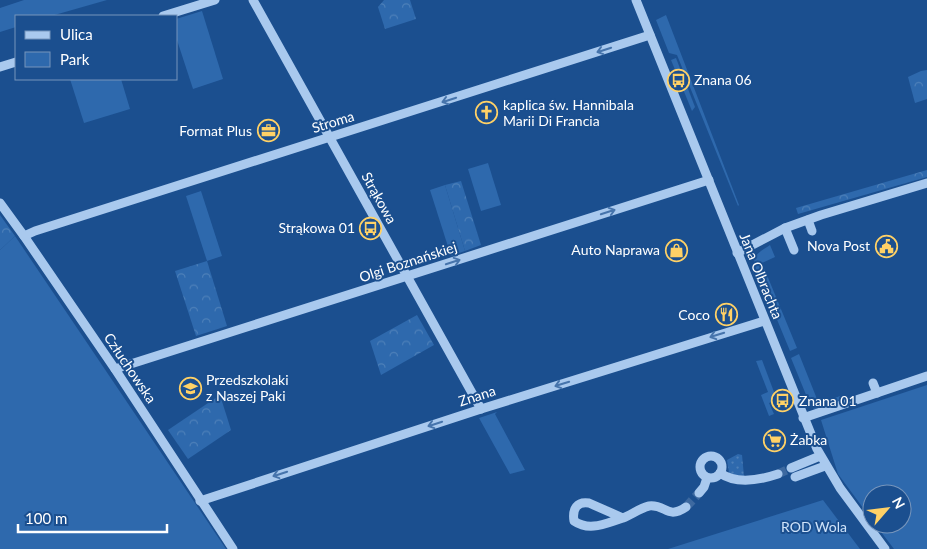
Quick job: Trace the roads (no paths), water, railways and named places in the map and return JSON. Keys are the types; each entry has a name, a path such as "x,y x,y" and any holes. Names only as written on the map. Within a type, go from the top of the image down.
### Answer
{"street":[{"path":"166,15 215,0"},
{"name":"Strąkowa","path":"253,0 481,409"},
{"name":"Jana Olbrachta","path":"636,0 803,418 820,456 840,488 885,549"},
{"name":"Stroma","path":"24,236 650,35"},
{"path":"0,67 15,62"},
{"name":"Olgi Boznańskiej","path":"115,370 709,180"},
{"path":"737,253 785,228 927,183"},
{"name":"Człuchowska","path":"0,203 115,370 233,549"},
{"path":"808,220 812,231"},
{"path":"785,228 794,250"},
{"name":"Znana","path":"200,501 481,409 764,321"},
{"path":"803,418 846,398 877,393 927,376"},
{"path":"873,383 877,393"},
{"path":"705,456 717,457 723,468 720,473 714,479 707,478 702,473 701,460 705,456"},
{"path":"820,456 793,473 825,466"},
{"path":"720,473 726,477 760,480 778,474"},
{"path":"699,493 704,487 707,478"},
{"path":"623,518 584,502 576,506 572,513 574,521 582,526 595,527 623,518 650,506 657,507 670,514 678,513 686,507"}],"tunnel":[{"path":"778,474 791,468"},
{"path":"686,507 699,493"}],"place":[{"name":"Znana 06","path":"678,80"},
{"name":"kaplica św. Hannibala Marii Di Francia","path":"487,113"},
{"name":"Format Plus","path":"268,131"},
{"name":"Strąkowa 01","path":"371,228"},
{"name":"Nova Post","path":"886,246"},
{"name":"Auto Naprawa","path":"676,250"},
{"name":"Coco","path":"726,315"},
{"name":"Przedszkolaki z Naszej Paki","path":"190,388"},
{"name":"Znana 01","path":"783,401"},
{"name":"Żabka","path":"774,440"}],"park label":[{"name":"ROD Wola","path":"814,527"}]}
